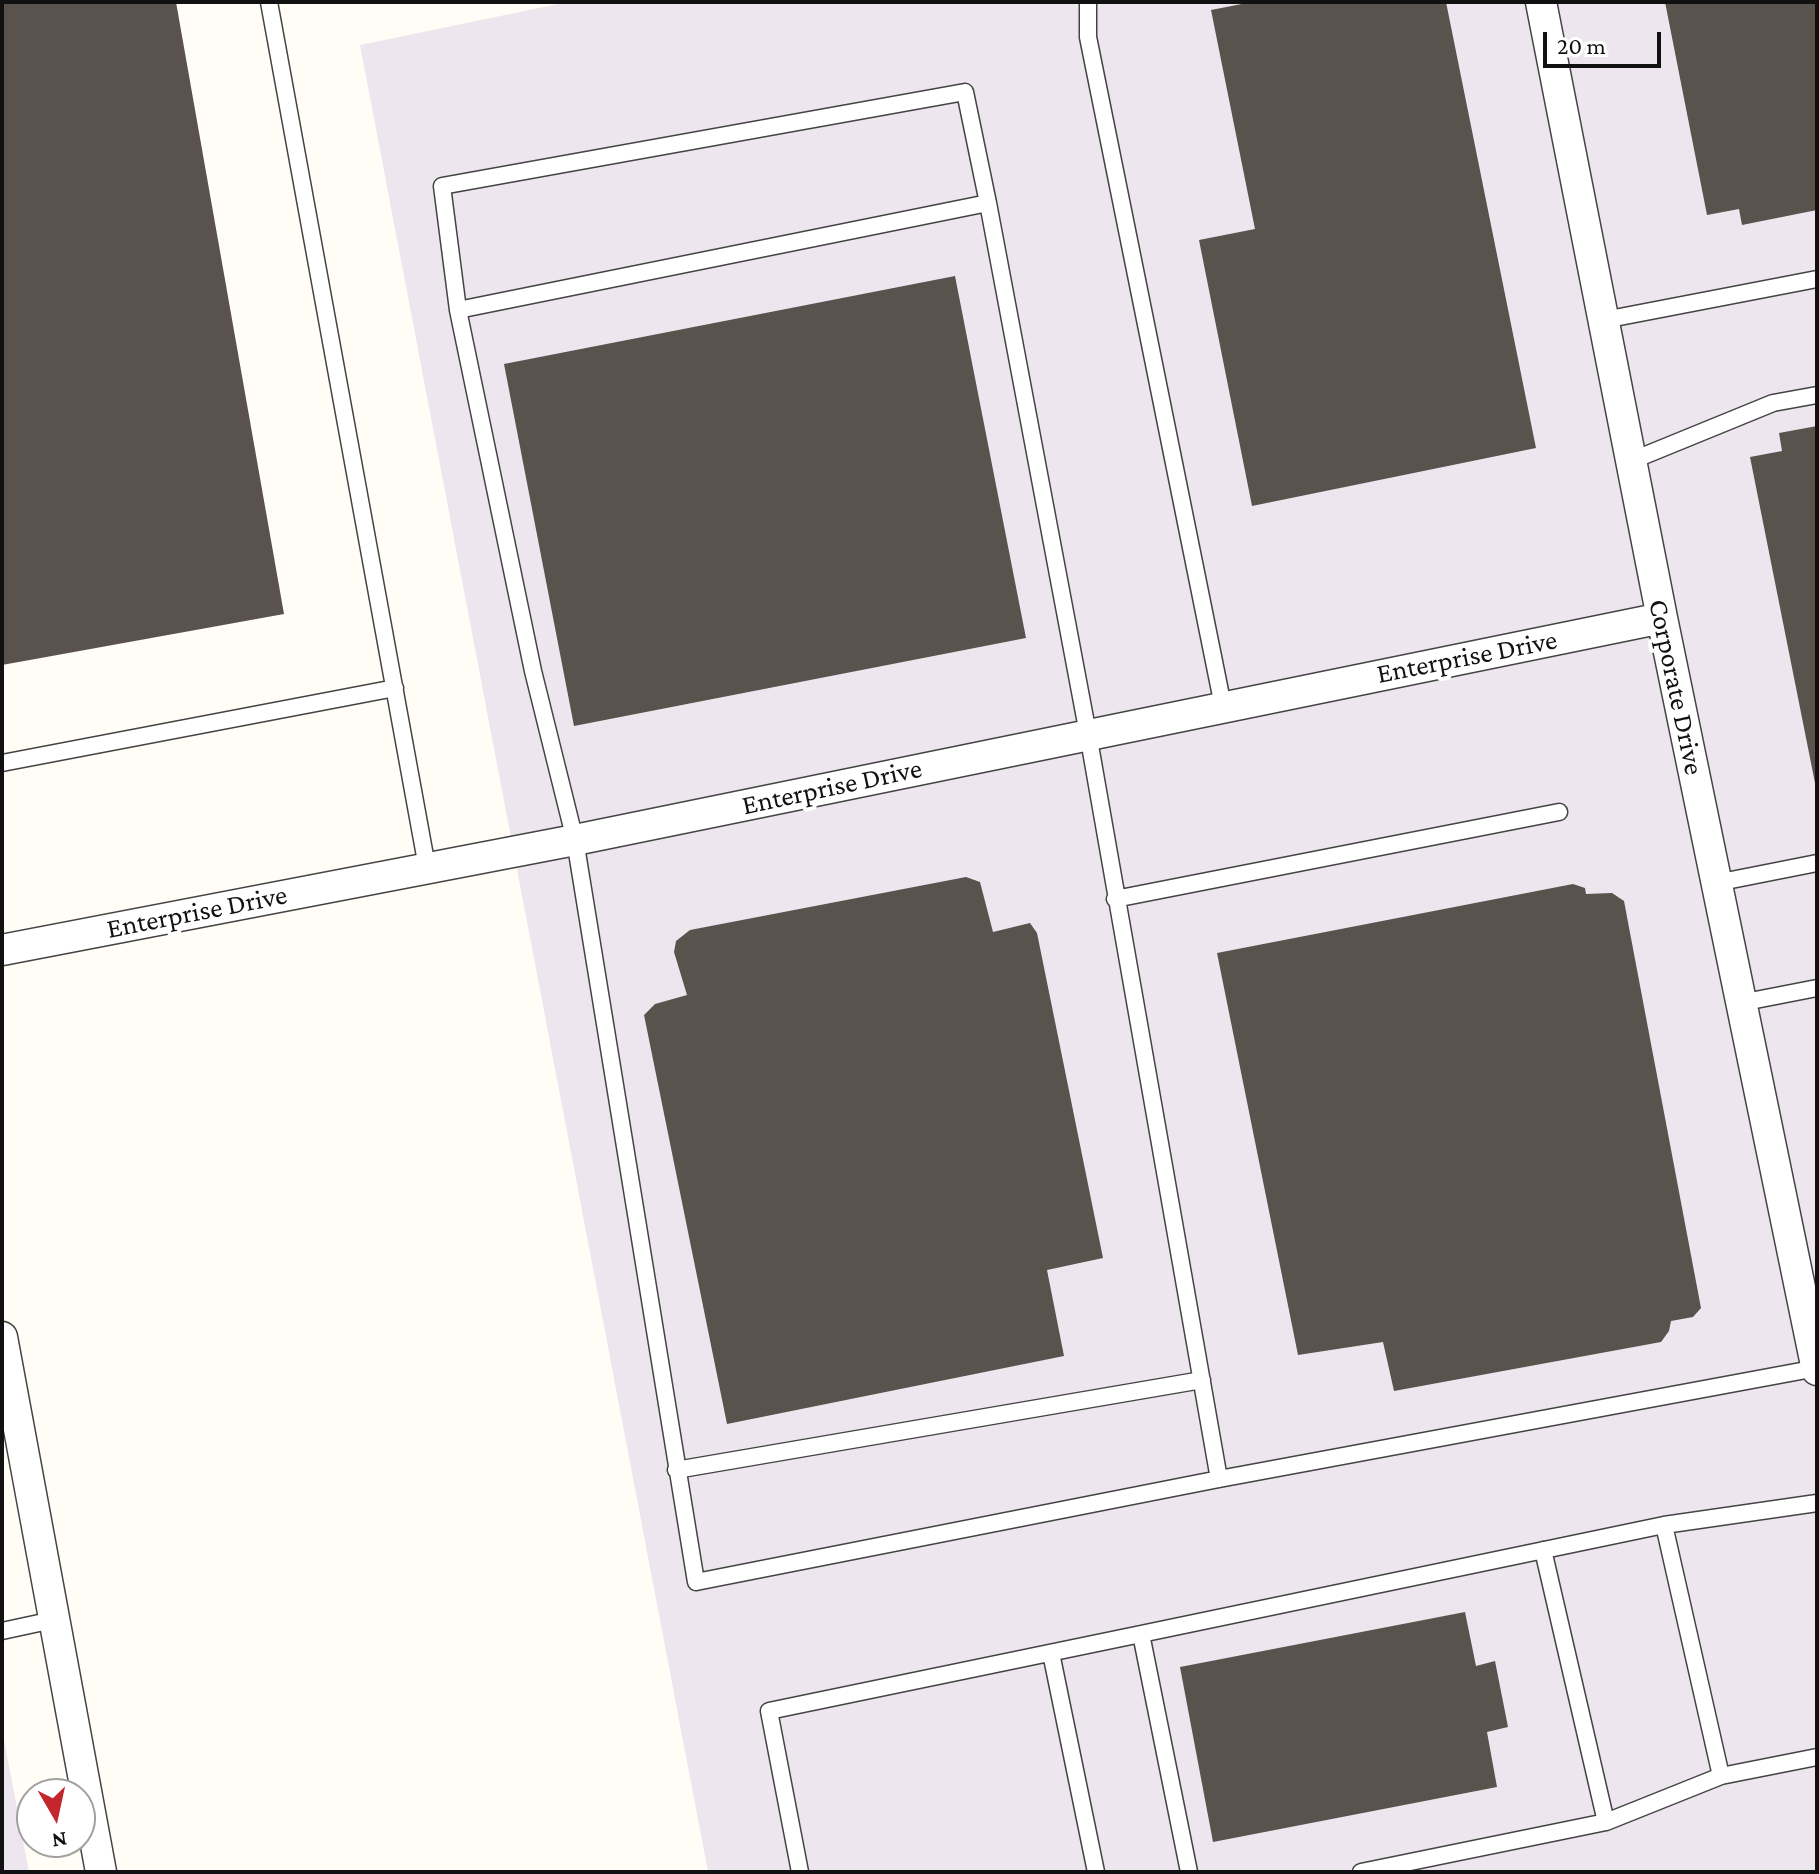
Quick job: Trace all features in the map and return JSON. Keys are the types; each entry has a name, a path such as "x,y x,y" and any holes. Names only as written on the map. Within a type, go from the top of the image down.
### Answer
{"street":[{"name":"Corporate Drive","path":"1541,2 1662,618 1817,1369"},
{"name":"Enterprise Drive","path":"2,950 575,840 1662,618"},
{"path":"2,1337 101,1872"}],"lane":[{"path":"269,2 427,867"},
{"path":"1088,2 1088,37 1223,706"},
{"path":"1219,1479 1088,734 965,92 442,186 458,310 533,671 575,840 696,1582 1219,1479 1817,1369"},
{"path":"458,310 988,203"},
{"path":"1604,320 1817,279"},
{"path":"1631,461 1773,403 1817,395"},
{"path":"2,763 395,688"},
{"path":"1115,899 1559,812"},
{"path":"1716,883 1817,863"},
{"path":"1740,1003 1817,988"},
{"path":"676,1470 1202,1380"},
{"path":"800,1872 769,1711 1664,1525 1817,1503"},
{"path":"1664,1525 1721,1776"},
{"path":"1543,1550 1606,1822"},
{"path":"2,1631 53,1620"},
{"path":"1141,1634 1189,1872"},
{"path":"1051,1653 1096,1872"},
{"path":"1361,1872 1606,1822 1721,1776 1817,1757"}],"shaded area":[{"path":"568,2 1817,2 1817,1872 708,1872 360,45"},
{"path":"2,1729 16,1803 16,1858 26,1858 29,1872 2,1872"}],"building":[{"path":"2,2 176,2 284,614 2,665"},
{"path":"1252,2 1446,2 1536,448 1252,506 1199,240 1255,229 1211,10"},
{"path":"1665,2 1817,2 1817,210 1742,225 1739,209 1707,215"},
{"path":"955,276 1026,638 574,726 504,364"},
{"path":"1817,426 1816,788 1750,457 1782,451 1779,433"},
{"path":"966,877 980,882 993,932 1030,923 1037,933 1103,1258 1047,1270 1064,1356 727,1424 644,1015 655,1004 687,995 674,952 676,941 690,930"},
{"path":"1573,884 1585,888 1586,894 1612,893 1624,901 1701,1308 1693,1317 1671,1321 1669,1331 1661,1342 1394,1391 1383,1342 1298,1355 1217,953"},
{"path":"1465,1612 1476,1666 1495,1661 1508,1727 1487,1732 1497,1787 1213,1842 1180,1667"}]}
